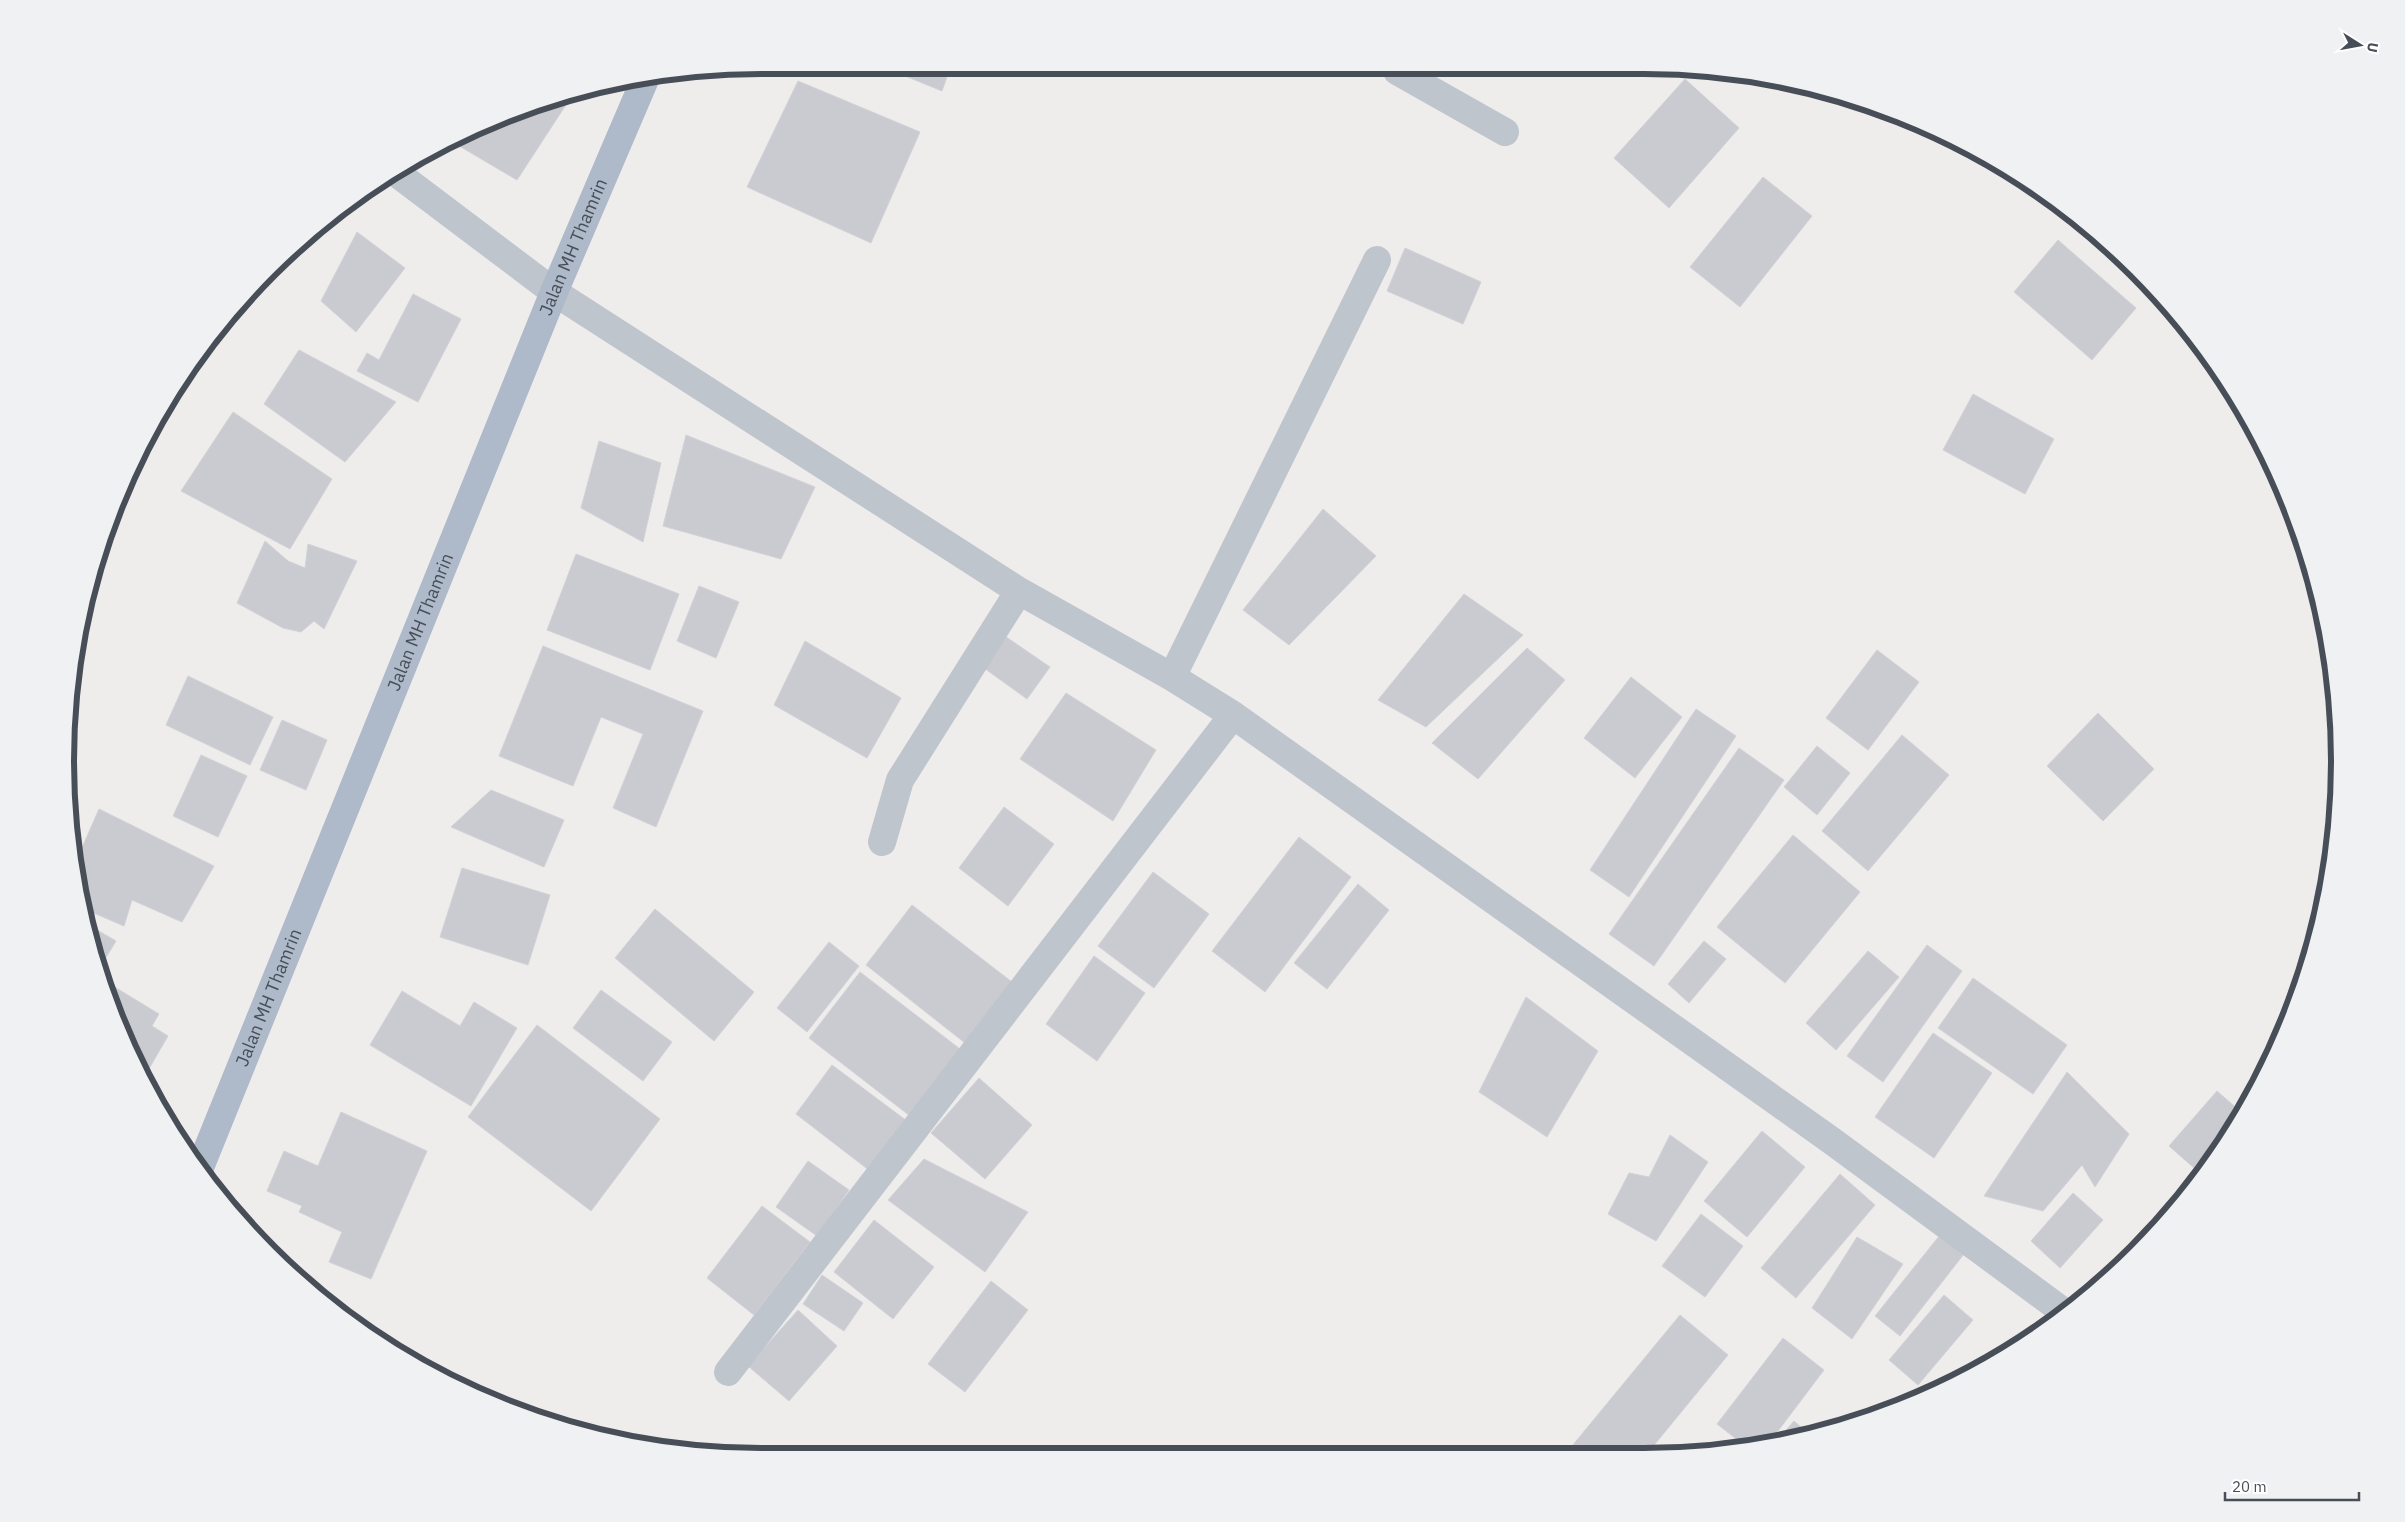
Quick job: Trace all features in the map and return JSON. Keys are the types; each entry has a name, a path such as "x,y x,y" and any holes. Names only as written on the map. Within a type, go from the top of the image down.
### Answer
{"main road":[{"name":"Jalan MH Thamrin","path":"203,1161 554,292 642,85"}],"street":[{"path":"1402,74 1505,132"},
{"path":"401,176 554,292 1019,591 1172,677 1232,716 1832,1141 2059,1308"},
{"path":"1172,677 1377,260"},
{"path":"882,842 900,780 1019,591"},
{"path":"728,1372 1232,716"}],"building":[{"path":"900,74 948,74 942,91"},
{"path":"1685,79 1739,128 1669,208 1614,158"},
{"path":"798,81 920,132 871,243 747,187"},
{"path":"568,101 517,180 457,145 498,126"},
{"path":"1763,177 1812,216 1740,307 1690,267"},
{"path":"357,232 405,268 356,332 321,301"},
{"path":"2058,240 2136,308 2092,360 2014,292"},
{"path":"1405,248 1481,282 1463,324 1387,291"},
{"path":"413,294 461,319 418,402 357,371 367,353 379,360"},
{"path":"299,350 396,402 345,462 264,404"},
{"path":"1973,394 2054,439 2025,494 1943,450"},
{"path":"233,412 332,479 290,549 181,491"},
{"path":"686,435 815,487 781,559 663,526"},
{"path":"599,441 661,463 643,542 581,508"},
{"path":"1323,509 1376,556 1289,645 1243,610"},
{"path":"265,541 288,561 305,568 308,544 357,561 324,629 314,621 301,632 283,628 237,603"},
{"path":"576,554 679,594 650,670 547,630"},
{"path":"699,586 739,602 716,658 677,641"},
{"path":"1464,594 1523,635 1426,727 1378,700"},
{"path":"999,632 1050,667 1027,699 977,663"},
{"path":"805,641 901,698 867,758 774,705"},
{"path":"543,646 703,711 656,827 613,808 643,734 601,717 573,786 499,756"},
{"path":"1527,648 1565,680 1478,779 1432,743"},
{"path":"1877,650 1919,682 1868,750 1826,718"},
{"path":"188,676 273,717 250,765 166,725"},
{"path":"1631,677 1682,717 1635,778 1584,738"},
{"path":"1066,693 1156,750 1113,821 1020,759"},
{"path":"1696,709 1736,736 1629,897 1590,870"},
{"path":"2098,713 2154,769 2103,821 2047,766"},
{"path":"282,720 327,740 306,790 260,770"},
{"path":"1902,735 1949,775 1868,871 1822,831"},
{"path":"1817,746 1850,773 1817,815 1784,787"},
{"path":"1739,748 1784,780 1654,966 1609,934"},
{"path":"201,755 247,776 218,837 173,816"},
{"path":"491,790 564,820 544,867 451,827"},
{"path":"1004,807 1054,844 1008,906 959,868"},
{"path":"99,809 214,866 182,922 132,900 124,926 91,912 80,852"},
{"path":"1793,835 1860,892 1785,983 1717,927"},
{"path":"1299,837 1351,877 1265,992 1212,951"},
{"path":"462,868 550,895 528,965 440,937"},
{"path":"1153,872 1209,914 1154,988 1098,946"},
{"path":"1358,884 1389,910 1327,989 1294,963"},
{"path":"912,905 1012,982 965,1043 866,965"},
{"path":"655,909 754,992 714,1041 615,958"},
{"path":"95,929 116,941 104,961"},
{"path":"1704,941 1726,959 1689,1003 1668,984"},
{"path":"829,942 859,966 807,1032 777,1008"},
{"path":"1927,945 1962,971 1883,1082 1847,1056"},
{"path":"1868,951 1899,977 1836,1050 1806,1023"},
{"path":"1094,956 1145,993 1097,1061 1046,1024"},
{"path":"860,972 960,1049 910,1116 809,1038"},
{"path":"1973,978 2067,1045 2033,1094 1938,1028"},
{"path":"111,985 159,1014 152,1026 168,1036 148,1071 126,1024"},
{"path":"601,990 672,1042 643,1081 573,1028"},
{"path":"402,991 460,1026 474,1002 517,1028 471,1106 370,1045"},
{"path":"1526,997 1598,1051 1547,1137 1479,1092"},
{"path":"537,1025 660,1119 591,1211 468,1117"},
{"path":"1933,1033 1992,1073 1934,1158 1875,1117"},
{"path":"832,1065 907,1121 870,1171 796,1114"},
{"path":"2067,1072 2129,1134 2095,1187 2082,1165 2043,1211 1984,1196"},
{"path":"979,1078 1032,1125 985,1179 931,1133"},
{"path":"2217,1091 2237,1108 2196,1170 2169,1146"},
{"path":"341,1112 427,1151 371,1279 329,1262 342,1232 299,1212 302,1206 267,1191 284,1151 318,1166"},
{"path":"1762,1131 1805,1167 1747,1237 1704,1201"},
{"path":"1670,1135 1708,1162 1656,1241 1608,1214 1629,1173 1649,1177"},
{"path":"924,1159 1028,1212 985,1272 888,1200"},
{"path":"808,1161 849,1190 817,1236 776,1207"},
{"path":"1840,1174 1875,1205 1796,1298 1761,1268"},
{"path":"2073,1193 2103,1220 2060,1268 2031,1241"},
{"path":"762,1206 810,1242 754,1315 707,1278"},
{"path":"1701,1214 1743,1246 1705,1297 1662,1266"},
{"path":"874,1220 934,1267 893,1319 834,1272"},
{"path":"1940,1235 1964,1254 1900,1336 1875,1316"},
{"path":"1857,1237 1903,1264 1852,1339 1812,1308"},
{"path":"822,1275 863,1303 844,1331 803,1304"},
{"path":"991,1281 1028,1310 965,1392 928,1364"},
{"path":"1944,1295 1973,1320 1918,1385 1889,1360"},
{"path":"798,1310 837,1346 789,1401 748,1366"},
{"path":"1680,1315 1728,1355 1652,1448 1574,1448 1572,1446"},
{"path":"1783,1338 1824,1370 1775,1436 1739,1441 1717,1424"},
{"path":"1794,1421 1804,1429 1783,1434"}]}
